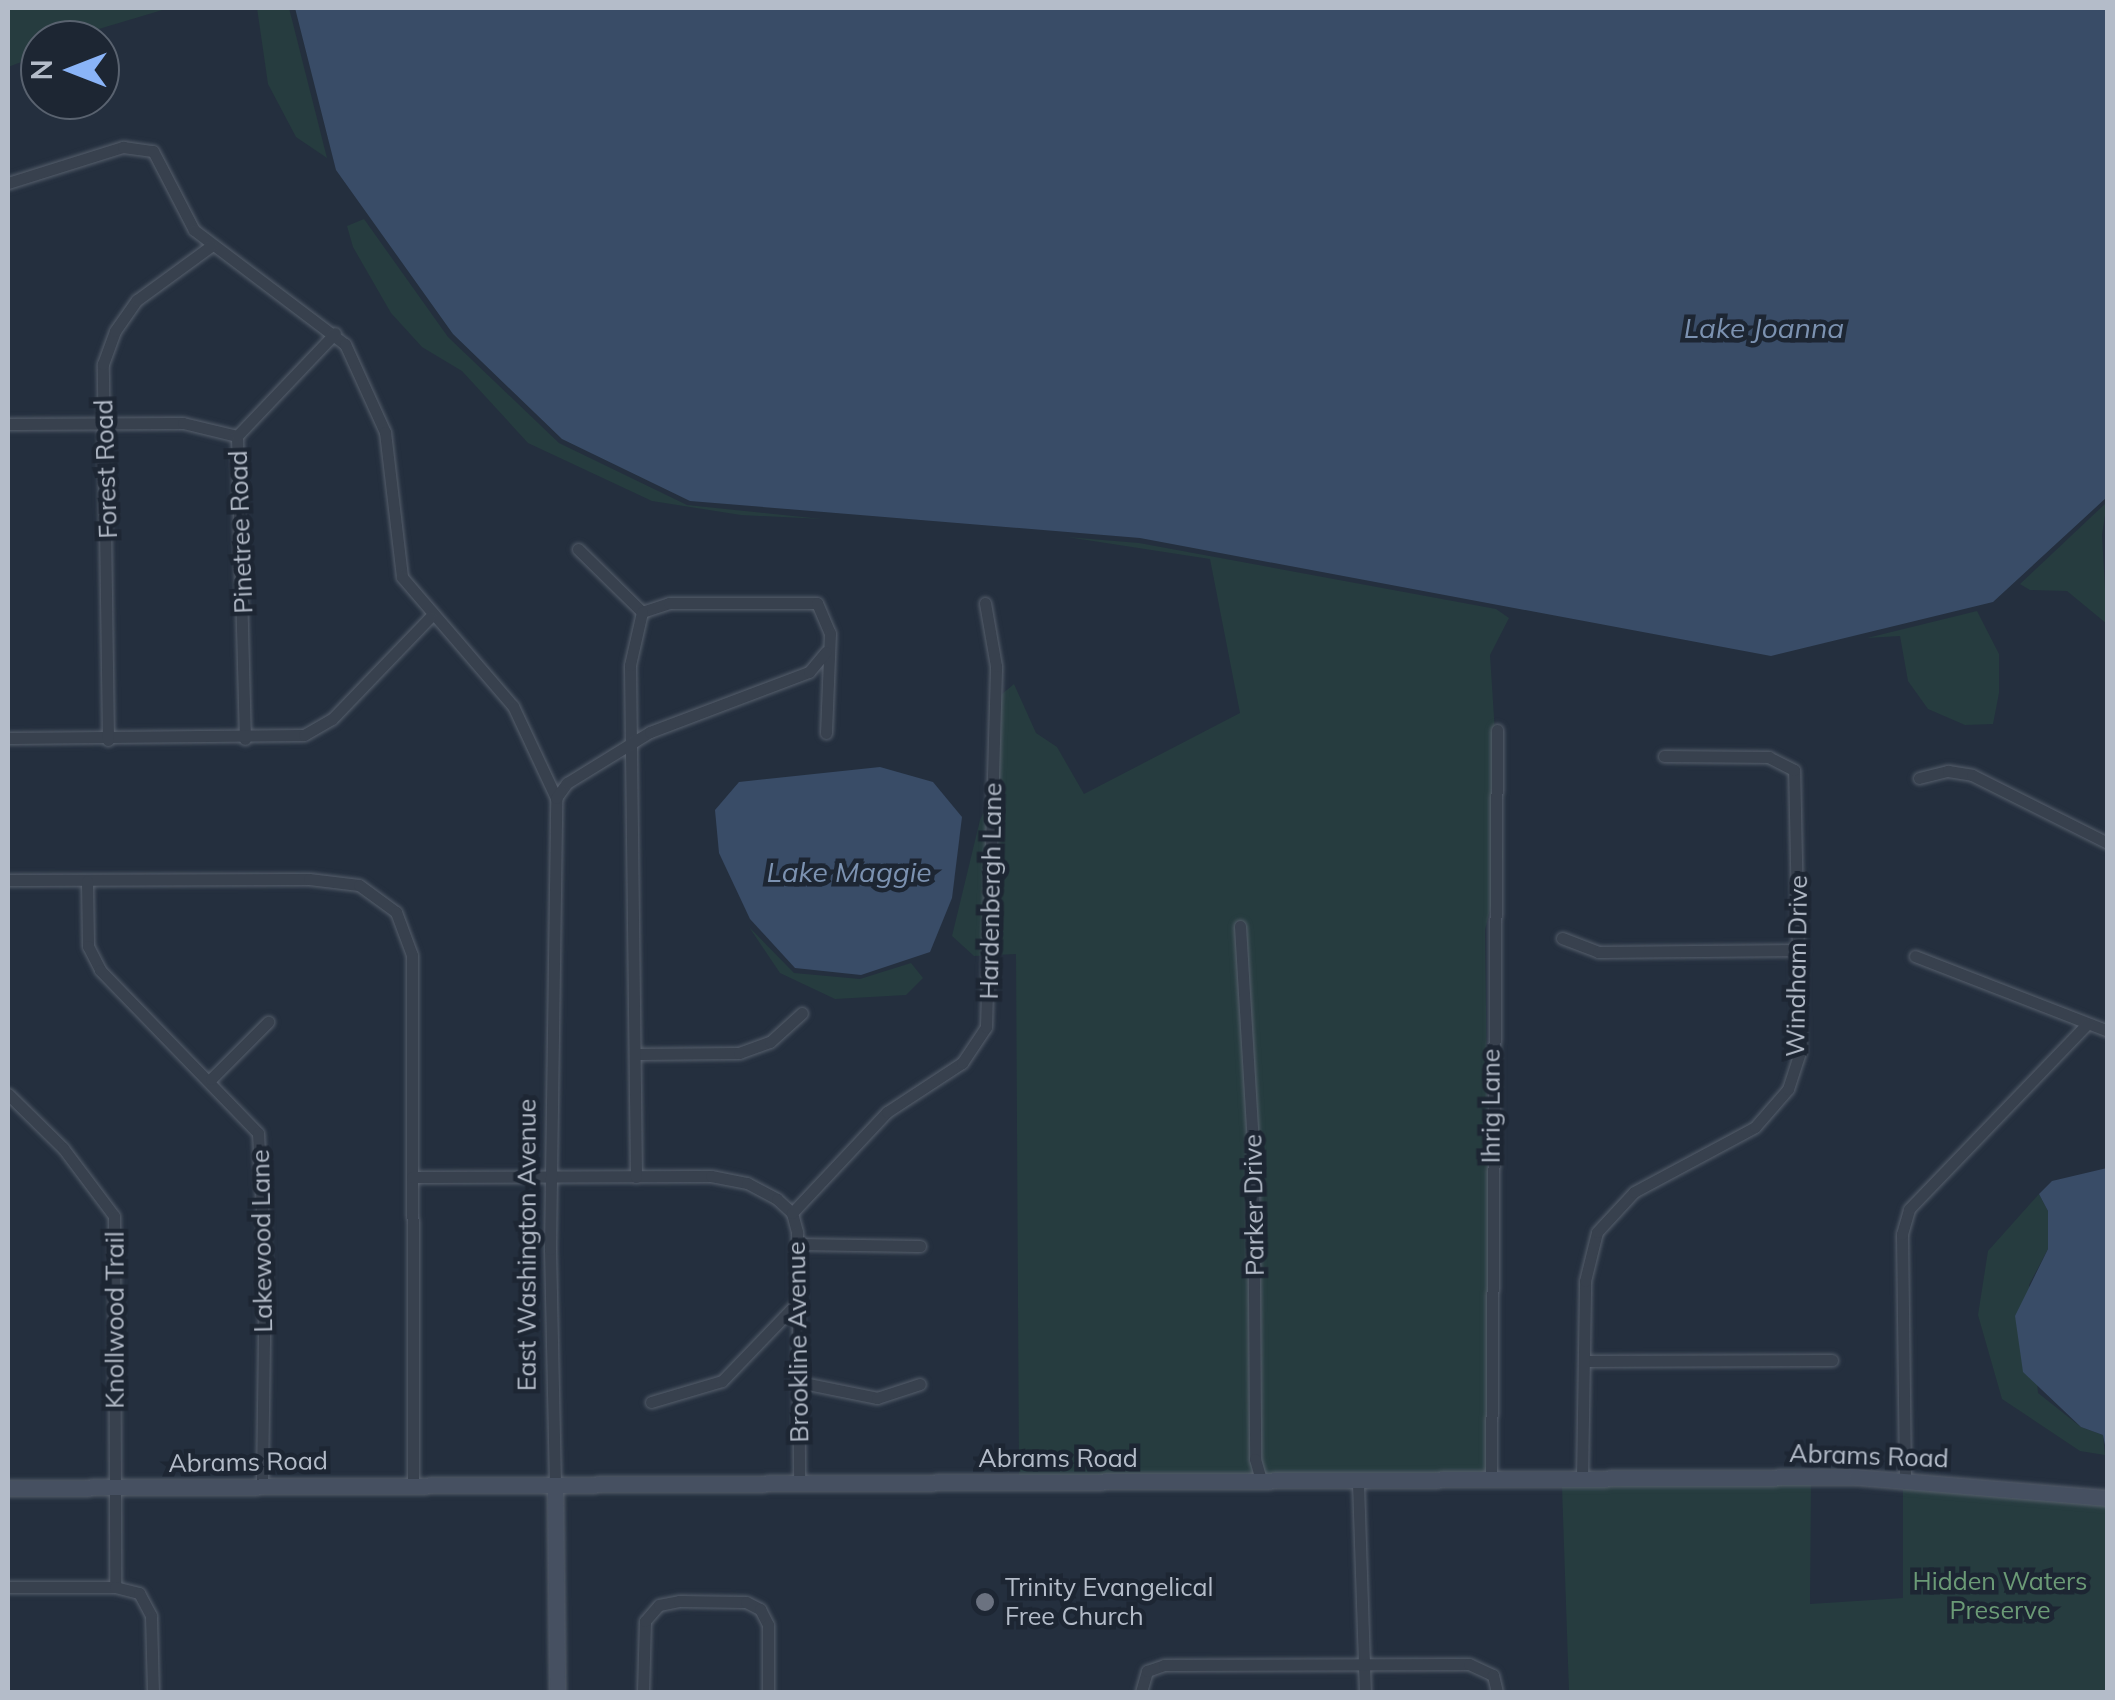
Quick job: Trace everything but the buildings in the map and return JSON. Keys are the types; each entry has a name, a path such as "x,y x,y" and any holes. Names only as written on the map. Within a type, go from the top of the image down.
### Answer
{"street":[{"path":"8,183 122,147 159,156 182,213 211,246 335,333 378,408 396,558 430,617 513,706 556,798 567,783 671,721 810,672 826,652"},
{"name":"Forest Road","path":"108,740 104,364 120,323 152,287 211,246"},
{"path":"237,436 335,333"},
{"name":"Pinetree Road","path":"8,424 184,423 237,436 244,739"},
{"path":"578,549 642,612"},
{"path":"642,612 669,603 809,600 827,616 826,733"},
{"name":"Hardenbergh Lane","path":"792,1214 887,1112 962,1063 986,1026 996,666 985,603"},
{"path":"636,1177 630,658 642,612"},
{"path":"8,738 244,739 316,730 430,617"},
{"name":"Ihrig Lane","path":"1491,1481 1497,730"},
{"name":"Windham Drive","path":"1582,1480 1587,1263 1607,1216 1634,1192 1756,1127 1788,1089 1800,1051 1794,768 1769,757 1664,756"},
{"path":"1919,778 1948,771 1972,775 2108,843"},
{"name":"East Washington Avenue","path":"556,798 550,1177 556,1692"},
{"path":"8,880 273,879 359,885 385,900 405,927 412,972 413,1485"},
{"name":"Lakewood Lane","path":"87,882 88,946 100,970 212,1079 254,1126 260,1144 262,1488"},
{"name":"Parker Drive","path":"1240,926 1251,1060 1255,1460 1262,1484"},
{"path":"1562,938 1598,952 1800,950"},
{"path":"1915,956 2108,1031"},
{"path":"636,1054 739,1053 770,1042 802,1013"},
{"path":"212,1079 268,1022"},
{"path":"1905,1478 1903,1224 1928,1183 2087,1024"},
{"name":"Knollwood Trail","path":"8,1094 63,1148 114,1216 115,1586"},
{"name":"Brookline Avenue","path":"412,1178 733,1179 764,1190 792,1214 797,1244 799,1484"},
{"path":"797,1244 920,1246"},
{"path":"652,1402 704,1389 736,1371 798,1302"},
{"path":"1586,1360 1832,1360"},
{"path":"798,1382 876,1398 920,1384"},
{"name":"Abrams Road","path":"8,1488 1905,1478 2108,1498"},
{"path":"1358,1482 1365,1692"},
{"path":"8,1587 115,1586 139,1593 148,1606 153,1692"},
{"path":"643,1692 645,1621 659,1605 679,1602 746,1602 760,1609 768,1626 768,1692"},
{"path":"1141,1692 1148,1672 1164,1665 1469,1664 1493,1675 1497,1692"}],"green space":[{"path":"8,8 169,8 120,23 20,20 20,62 8,67"},
{"path":"257,8 289,8 327,158 296,137 268,84"},
{"path":"364,219 448,337 559,443 687,505 822,519 741,515 652,501 528,443 462,371 422,347 391,313 353,247 347,226"},
{"path":"2107,502 2102,535 2107,624 2067,591 2030,590 2020,584"},
{"path":"1067,537 1139,543 1496,609 1509,618 1490,655 1503,857 1485,930 1492,1476 1019,1477 1016,954 974,956 952,936 980,820 994,792 989,705 1014,684 1036,733 1057,747 1084,794 1240,713 1210,559"},
{"path":"1977,611 1999,654 1999,693 1993,724 1965,725 1928,709 1908,681 1900,636 1867,638"},
{"path":"749,927 794,973 860,979 911,963 923,978 906,995 835,999 780,973"},
{"path":"2039,1194 2048,1211 2048,1249 2029,1285 2038,1393 2081,1427 2103,1435 2105,1455 2080,1451 2002,1399 1978,1315 1988,1251"},
{"name":"Hidden Waters Preserve","path":"1811,1483 1810,1604 1903,1598 1903,1484 2107,1504 2107,1692 1569,1692 1562,1487"}],"water":[{"name":"Lake Joanna","path":"295,8 2107,8 2107,497 1993,602 1771,656 1140,538 690,501 562,439 453,334 336,170"},
{"name":"Lake Maggie","path":"880,767 933,782 962,817 952,898 930,952 861,975 795,968 750,919 719,853 715,810 739,782"},
{"path":"2108,1168 2107,1455 2103,1435 2081,1427 2023,1372 2015,1316 2048,1249 2048,1211 2039,1194 2052,1181"}],"place":[{"name":"Trinity Evangelical Free Church","path":"985,1602"}]}
